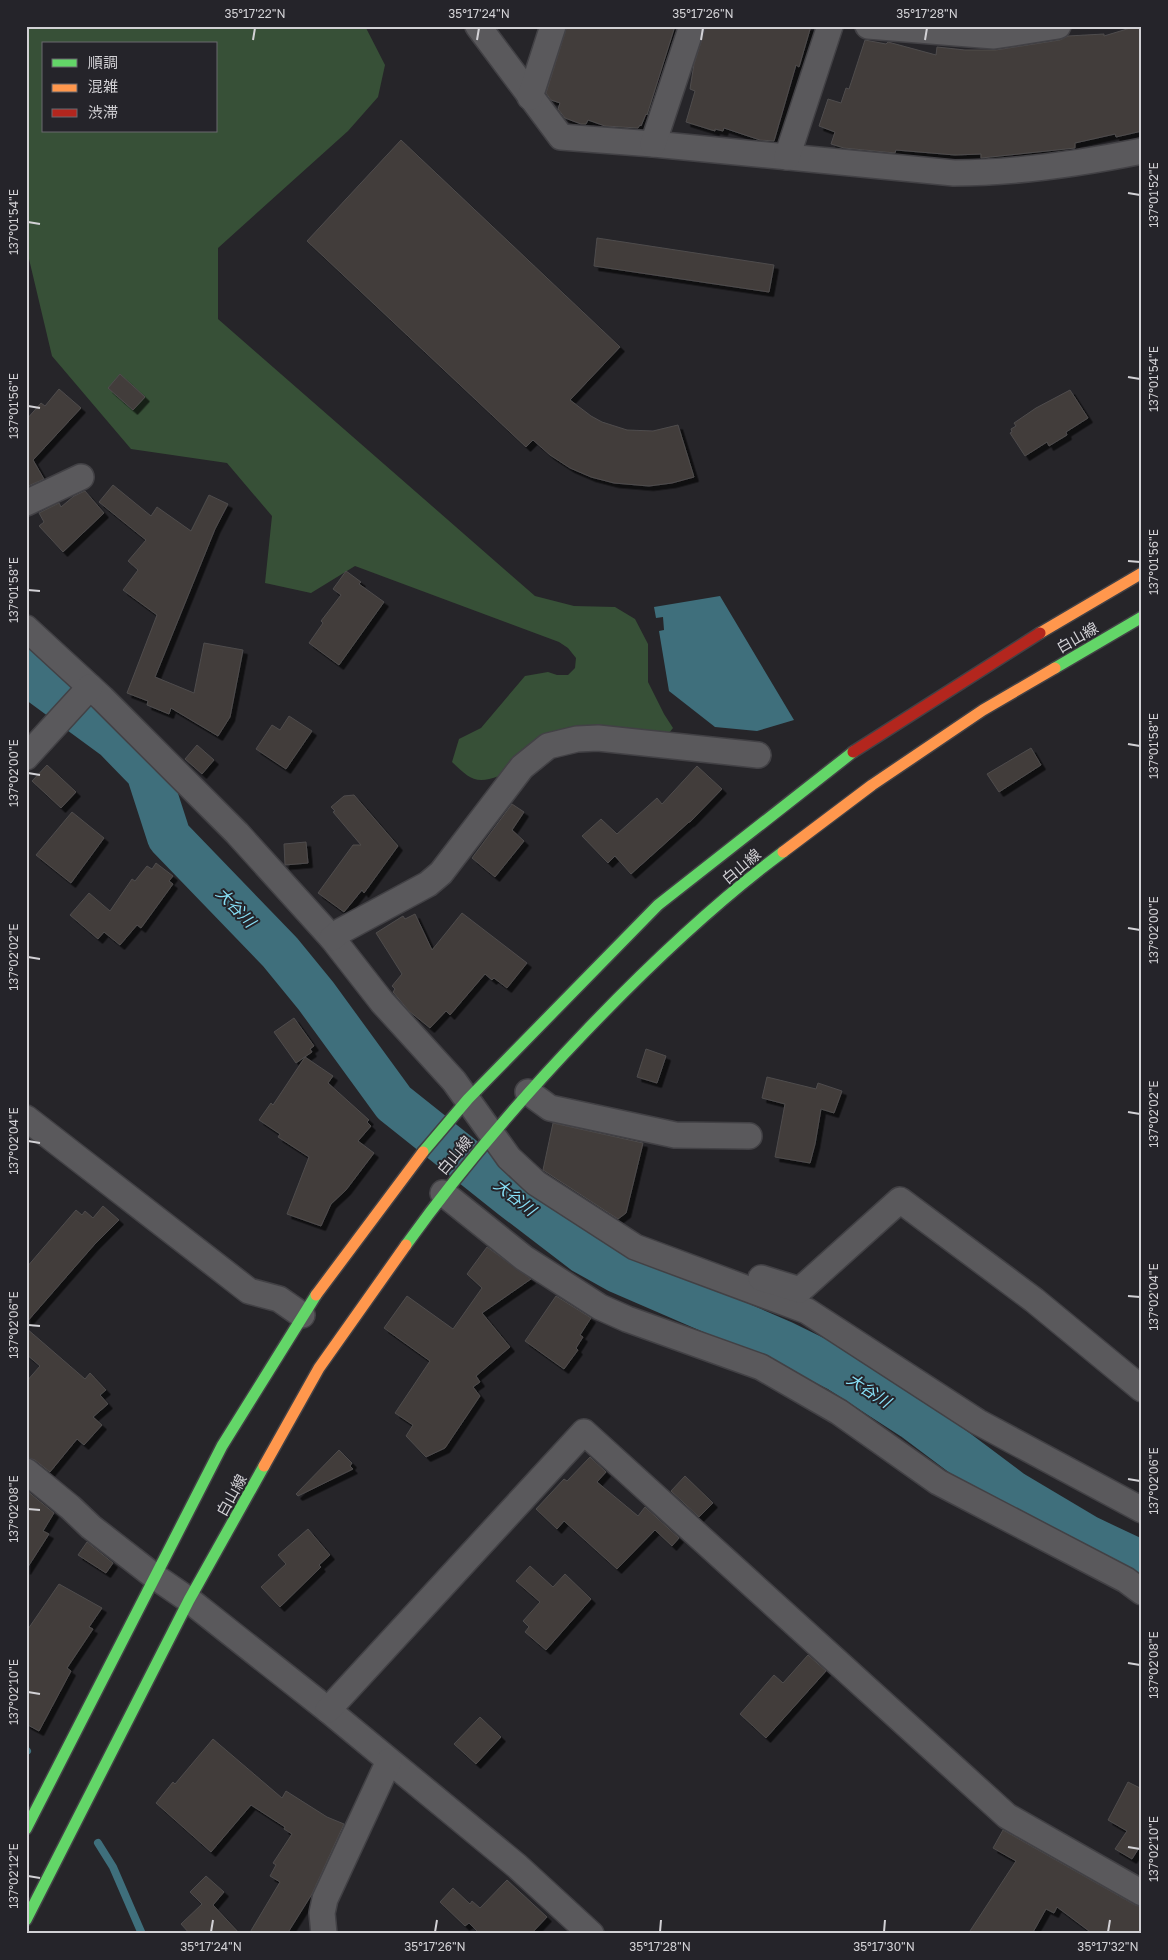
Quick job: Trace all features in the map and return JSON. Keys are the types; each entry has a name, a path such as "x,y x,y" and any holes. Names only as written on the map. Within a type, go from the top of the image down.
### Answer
{"street":[{"path":"478,26 561,137 954,173 976,173 1096,160 1142,150"},
{"path":"530,97 553,26"},
{"path":"653,144 692,26"},
{"path":"787,157 830,26"},
{"path":"868,26 994,36 1058,26"},
{"path":"26,503 80,477"},
{"name":"白山線","path":"26,1830 222,1446 302,1315 363,1230 423,1152 464,1104 658,905 851,753 1020,645 1142,573"},
{"name":"白山線","path":"26,1920 189,1600 319,1368 447,1188 528,1092 635,980 768,863 872,785 983,710 1142,617"},
{"path":"26,628 86,691 237,833 332,938 382,1002 450,1076 464,1104 489,1138 536,1183 635,1247 807,1311 978,1422 1142,1510"},
{"path":"26,757 86,691"},
{"path":"332,938 428,884 441,873 522,767 548,746 578,739 598,738 758,755"},
{"path":"528,1092 550,1108 675,1135 749,1136"},
{"path":"26,1118 249,1291 279,1299 302,1315"},
{"path":"447,1188 524,1258 600,1307 627,1319 762,1367 839,1412 938,1482 1126,1580 1142,1592"},
{"path":"685,1267 718,1264 800,1290 900,1200 1034,1300 1142,1389"},
{"path":"328,1710 584,1432 1007,1816 1142,1892"},
{"path":"26,1471 91,1527 154,1576 189,1600 328,1710 517,1866 591,1934"},
{"path":"324,1934 322,1913 325,1900 389,1761"}],"green space":[{"path":"26,26 365,26 385,65 378,97 348,131 218,248 218,319 535,596 574,606 615,607 635,619 648,644 648,682 673,728 665,738 601,732 491,779 478,780 468,776 452,762 459,739 481,728 525,676 548,672 557,675 568,675 575,668 576,658 568,648 559,642 355,566 311,593 265,583 272,516 227,463 131,449 52,356 29,259 26,224"}],"water":[{"path":"720,596 794,720 757,731 715,727 669,691 659,631 664,630 663,617 656,618 654,607"}],"building":[{"path":"567,26 675,26 647,115 641,126 638,128 605,126 588,120 586,124 581,124 565,118 558,109 560,103 551,100 546,93"},
{"path":"706,26 811,26 799,67 796,65 774,141 760,140 724,128 723,131 715,129 715,131 686,122 695,91 690,89 694,64"},
{"path":"1142,26 1142,131 1116,137 1115,134 1075,143 1075,148 981,158 981,154 955,155 896,150 895,153 844,148 831,144 835,132 819,126 828,99 841,103 846,88 849,89 865,40 886,44 888,42 936,55 937,47 965,50 996,50 1060,40 1068,36 1104,34 1104,36"},
{"path":"401,140 620,347 570,400 602,422 627,430 653,431 678,425 694,477 672,483 649,486 614,483 591,477 570,468 550,455 533,440 526,447 307,241"},
{"path":"597,238 774,265 769,292 594,266"},
{"path":"120,374 145,397 133,410 108,388"},
{"path":"59,389 81,408 33,460 44,479 26,487 26,420 41,403 45,406"},
{"path":"1070,390 1088,418 1066,432 1067,435 1049,446 1047,442 1025,456 1010,433 1012,432 1011,429 1016,426 1014,423 1036,408"},
{"path":"113,485 151,516 157,507 191,531 209,495 228,504 215,529 155,677 194,693 204,643 243,650 230,717 218,736 171,708 169,714 147,705 148,701 127,693 157,615 123,590 138,570 128,561 146,540 99,502"},
{"path":"85,491 104,513 63,552 39,526 44,522 39,513 59,503 61,507 74,496"},
{"path":"346,571 361,582 359,584 384,602 339,665 309,643 323,623 321,621 341,595 333,589"},
{"path":"289,716 312,731 286,769 256,749 272,725 280,730"},
{"path":"197,745 214,760 202,774 185,759"},
{"path":"1031,748 1041,765 999,792 987,774"},
{"path":"47,765 76,792 61,808 32,781"},
{"path":"697,766 722,789 690,822 631,874 615,856 608,863 582,836 601,819 617,834 657,798 662,804"},
{"path":"354,795 398,846 364,893 362,890 344,912 318,893 353,845 361,845 333,812 335,811 331,807 344,796"},
{"path":"512,804 524,812 512,830 524,841 495,877 472,858"},
{"path":"72,812 104,838 71,883 36,855"},
{"path":"306,842 308,863 285,865 284,844"},
{"path":"156,863 173,876 169,881 173,884 141,928 137,925 120,945 104,932 98,939 70,915 89,893 110,911 132,879 135,881 147,866 152,869"},
{"path":"462,913 527,963 507,988 485,974 450,1015 446,1011 430,1028 409,1011 393,992 395,989 392,986 402,974 376,933 403,916 405,919 415,914 432,950"},
{"path":"294,1018 314,1046 310,1049 312,1052 296,1063 274,1032"},
{"path":"646,1049 666,1056 657,1083 637,1077"},
{"path":"305,1057 333,1076 328,1083 369,1120 367,1122 371,1126 358,1141 374,1153 346,1190 331,1204 321,1226 287,1214 309,1157 278,1137 280,1134 259,1120 271,1103 273,1105"},
{"path":"767,1077 816,1089 818,1083 842,1091 834,1113 821,1109 810,1163 775,1157 785,1104 762,1098"},
{"path":"553,1123 643,1143 626,1213 618,1219 543,1170"},
{"path":"103,1206 119,1220 94,1245 26,1323 26,1268 76,1210 82,1215 85,1211 93,1218"},
{"path":"487,1247 531,1279 482,1313 510,1347 476,1376 480,1382 473,1387 480,1396 445,1448 426,1457 406,1436 413,1425 395,1413 430,1361 384,1328 407,1296 453,1329 482,1288 467,1274"},
{"path":"556,1296 591,1318 580,1335 583,1337 576,1348 578,1350 564,1369 525,1341"},
{"path":"26,1328 85,1379 90,1373 106,1390 100,1395 108,1404 93,1417 102,1425 84,1445 77,1439 50,1472 35,1460 26,1457 26,1382 40,1366 26,1354"},
{"path":"339,1450 352,1463 350,1466 353,1469 298,1496 296,1494"},
{"path":"590,1457 606,1472 597,1482 638,1516 645,1507 679,1538 672,1546 655,1530 617,1569 564,1521 557,1529 536,1509 564,1479 567,1481"},
{"path":"685,1476 713,1503 699,1517 671,1491"},
{"path":"26,1490 54,1513 43,1531 49,1534 26,1570"},
{"path":"308,1529 330,1555 319,1565 321,1567 280,1607 261,1587 286,1564 278,1555"},
{"path":"87,1542 113,1563 106,1573 78,1555"},
{"path":"530,1566 553,1587 565,1574 591,1599 546,1650 525,1632 529,1627 523,1621 540,1602 516,1581"},
{"path":"59,1584 102,1608 89,1627 93,1629 67,1668 71,1671 39,1731 26,1724 26,1632"},
{"path":"808,1655 826,1671 766,1738 740,1714 774,1675 783,1683"},
{"path":"480,1717 501,1737 476,1764 454,1744"},
{"path":"213,1739 282,1798 286,1791 327,1817 344,1824 312,1894 287,1934 249,1934 280,1882 270,1876 276,1865 273,1863 292,1834 284,1829 285,1827 251,1805 211,1852 156,1803 173,1782 175,1784"},
{"path":"1128,1782 1142,1789 1142,1843 1132,1859 1115,1849 1127,1831 1108,1820"},
{"path":"1003,1830 1135,1905 1142,1907 1142,1934 1093,1934 1057,1907 1054,1913 1046,1909 1032,1934 968,1934 1016,1861 993,1848"},
{"path":"206,1876 224,1892 213,1905 240,1934 190,1934 181,1924 202,1904 190,1892"},
{"path":"507,1880 547,1917 531,1934 480,1934 469,1923 465,1926 440,1902 453,1888 470,1904 472,1901 480,1908"}],"waterway":[{"name":"大谷川","path":"26,670 36,680 115,738 148,772 169,837 280,952 316,996 394,1103 584,1252 618,1271 784,1343 839,1370 913,1418 1013,1493 1087,1537 1142,1563"},
{"path":"98,1843 113,1867 142,1934"}],"traffic: fast":[{"path":"1055,668 1142,617"},
{"path":"423,1152 468,1099 658,905 853,752"},
{"path":"406,1245 491,1136 584,1033 631,985 705,915 783,852"},
{"path":"26,1829 222,1446 316,1295"},
{"path":"26,1920 189,1600 264,1466"}],"traffic: slow":[{"path":"1040,633 1142,573"},
{"path":"783,852 872,785 983,710 1055,668"},
{"path":"316,1295 423,1152"},
{"path":"264,1466 319,1368 406,1245"}],"traffic: jam":[{"path":"853,752 1040,633"}]}
